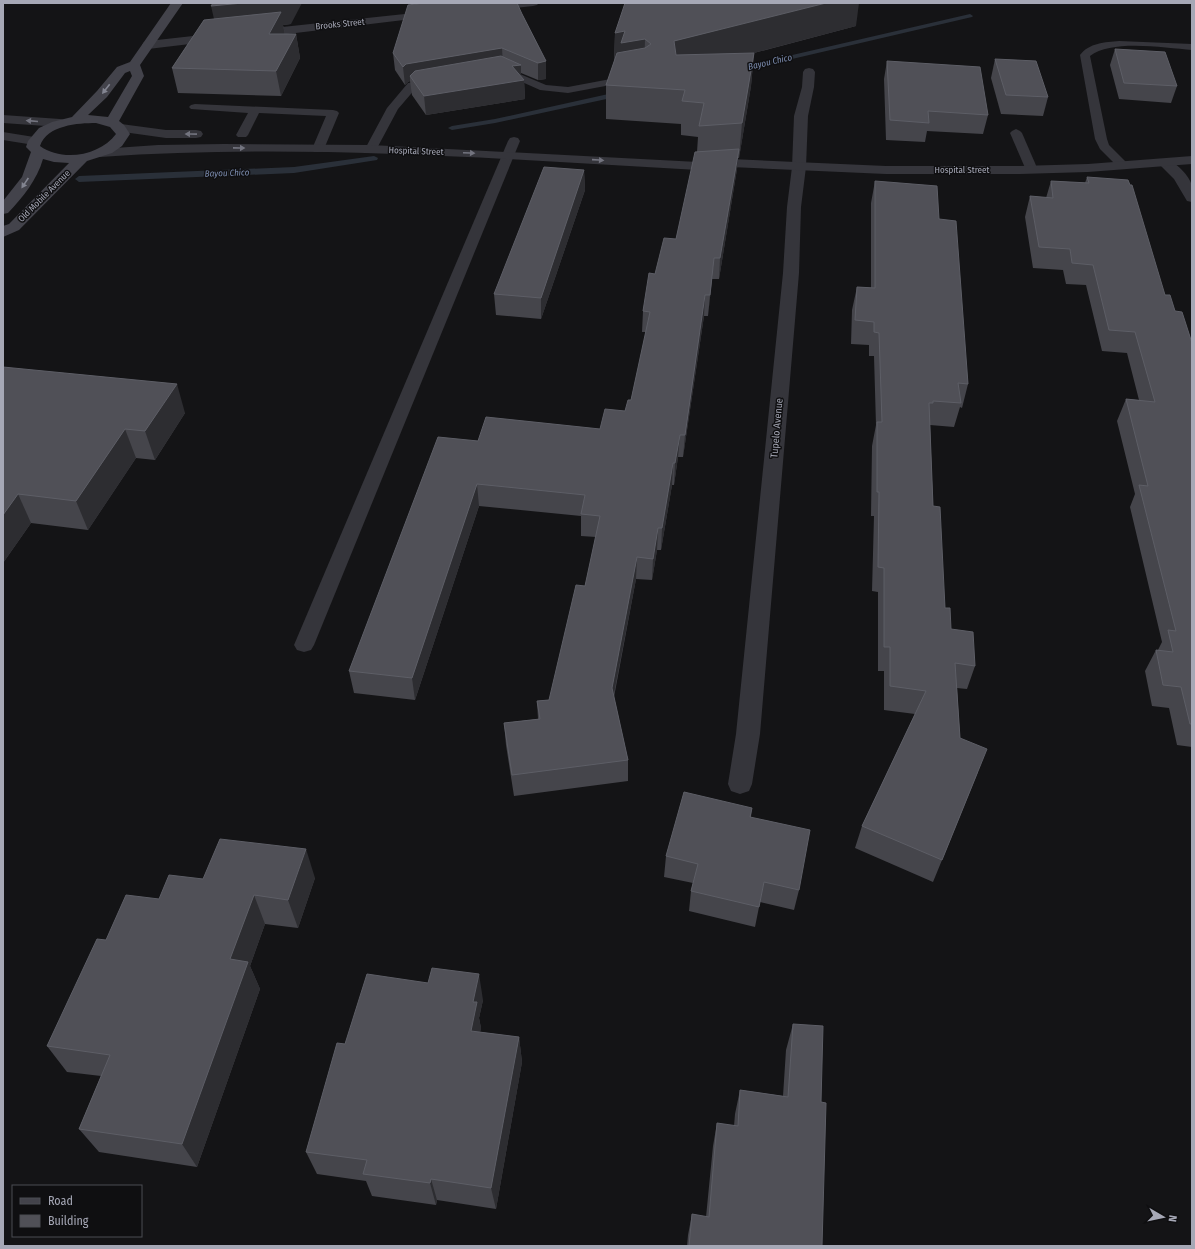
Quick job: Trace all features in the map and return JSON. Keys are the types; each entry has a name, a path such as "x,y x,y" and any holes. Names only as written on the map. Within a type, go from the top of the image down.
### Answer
{"main road":[{"path":"76,120 102,94 120,70 134,65 177,3"},
{"name":"Old Mobile Avenue","path":"36,147 46,156 56,158 83,157 100,153 120,141 123,134 116,125 138,76 134,65"},
{"path":"36,147 44,131 60,123 76,120 90,120 116,125"},
{"name":"Old Mobile Avenue","path":"3,210 24,186 34,170 36,147"},
{"name":"Old Mobile Avenue","path":"3,232 14,227 83,157"}],"street":[{"path":"478,9 533,3"},
{"name":"Brooks Street","path":"244,35 447,12"},
{"path":"148,45 229,36"},
{"name":"Tupelo Avenue","path":"740,784 748,734 791,273 794,207 799,167 801,116 808,87 809,72"},
{"path":"3,119 60,123"},
{"path":"116,125 166,134 212,134"},
{"path":"227,134 256,135"},
{"path":"309,135 339,135"},
{"name":"Hospital Street","path":"362,135 392,136"},
{"path":"3,136 36,147"},
{"name":"Hospital Street","path":"498,140 518,146"},
{"name":"Hospital Street","path":"100,153 173,149 371,149 518,146 698,166 731,163 886,170 1032,170 1165,163 1192,160"},
{"name":"Hospital Street","path":"698,153 706,153 731,163"},
{"path":"1165,163 1180,177 1192,198"}],"lane":[{"path":"1123,165 1104,146 1101,139 1085,55 1088,51 1102,46 1124,43 1192,47"},
{"path":"488,73 503,70 544,88 568,90 644,76"},
{"path":"371,149 393,108 412,85 450,79"},
{"path":"195,107 333,113 318,149"},
{"path":"242,134 255,110"},
{"path":"1016,133 1032,170"},
{"path":"304,645 518,146"}],"building":[{"path":"213,3 243,3 211,6"},
{"path":"424,3 517,3 546,61 538,63 502,48 406,64 403,67 393,53 408,5"},
{"path":"625,3 826,3 674,41 676,55 754,53 742,123 699,126 704,103 682,101 685,90 606,85 617,53 645,48 651,44 645,39 621,43 625,31 615,33"},
{"path":"281,12 269,34 296,34 276,71 172,68 204,20"},
{"path":"1115,49 1165,52 1177,86 1124,83"},
{"path":"501,56 521,65 512,66 524,80 424,96 410,76 415,71"},
{"path":"995,59 1036,61 1048,97 1006,95"},
{"path":"887,61 980,67 988,115 928,111 929,123 890,120"},
{"path":"739,149 720,258 714,258 710,295 705,295 685,435 680,435 675,463 673,463 662,528 658,528 653,559 637,557 612,688 628,760 512,775 504,723 540,719 537,701 549,700 576,585 585,586 600,516 581,514 585,495 477,484 412,678 349,671 438,437 478,441 486,417 600,429 605,409 625,411 628,400 631,400 650,312 643,311 649,273 655,274 664,238 676,239 695,152"},
{"path":"544,167 584,170 541,298 494,294"},
{"path":"1087,177 1128,180 1130,185 1132,185 1165,295 1170,295 1175,311 1182,312 1192,343 1192,724 1190,724 1181,687 1163,685 1156,650 1173,652 1168,630 1176,631 1139,485 1148,486 1126,399 1155,402 1135,332 1109,330 1093,265 1072,263 1070,249 1039,247 1030,196 1053,198 1051,181 1089,183"},
{"path":"875,181 937,186 939,219 956,221 968,384 958,383 961,403 933,401 933,403 929,403 933,506 940,507 945,608 950,608 951,629 973,632 975,666 955,663 960,738 987,749 942,860 862,826 926,691 890,686 890,647 884,647 884,568 878,567 879,492 877,492 877,422 882,422 879,333 874,332 874,322 855,320 857,287 875,288"},
{"path":"3,367 177,384 145,431 125,429 76,501 18,494 3,515"},
{"path":"684,792 752,808 750,817 810,830 799,890 764,882 759,907 691,891 698,864 666,856"},
{"path":"220,839 306,849 288,900 254,895 230,959 248,962 182,1144 79,1129 110,1055 47,1046 97,939 106,940 126,895 159,899 169,875 203,879"},
{"path":"432,968 479,974 473,1002 477,1002 471,1031 519,1037 491,1188 431,1179 430,1183 363,1174 367,1160 306,1152 337,1043 345,1044 367,974 428,983"},
{"path":"793,1024 823,1026 821,1102 826,1103 822,1246 689,1246 692,1214 709,1217 717,1123 738,1126 740,1090 788,1097"}],"waterway":[{"name":"Bayou Chico","path":"736,70 970,16"},
{"name":"Bayou Chico","path":"452,128 495,121 622,93"},
{"name":"Bayou Chico","path":"79,179 294,170 374,158"}]}
